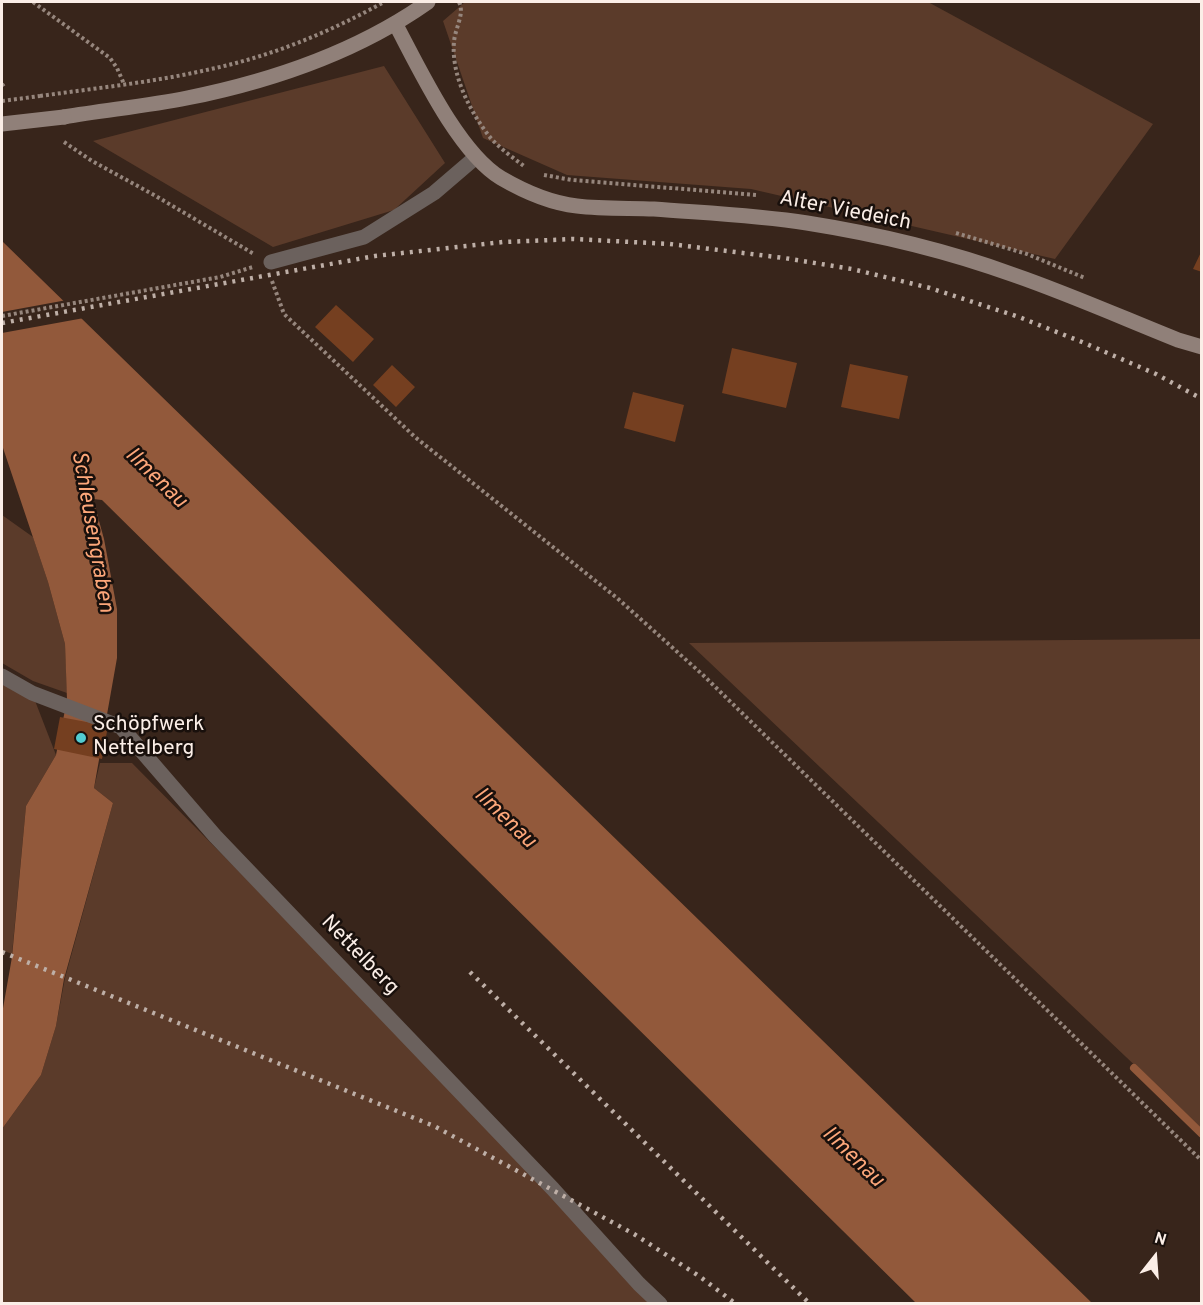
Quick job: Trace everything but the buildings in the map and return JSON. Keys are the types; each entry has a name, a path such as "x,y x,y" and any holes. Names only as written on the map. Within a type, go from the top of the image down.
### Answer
{"street":[{"path":"2,124 186,98 239,86 315,62 365,39 428,2"},
{"name":"Alter Viedeich","path":"395,23 458,134 476,157 499,177 530,193 559,203 577,206 709,213 807,223 865,234 1030,280 1178,340 1202,347"},
{"path":"271,262 364,237 434,193 476,157"},
{"name":"Nettelberg","path":"2,676 32,693 121,727 215,836 660,1304"}],"path":[{"path":"33,2 110,58 124,84 129,107"},
{"path":"2,101 212,69 304,41 349,22 384,2"},
{"path":"459,2 462,8 454,39 455,71 471,107 489,136 497,143"},
{"path":"64,142 92,161 154,195 246,251"},
{"path":"2,316 220,277 271,262 270,275 284,314 431,452 617,598 703,675 1202,1161"}],"shaded area":[{"path":"465,2 928,2 1153,124 1055,259 751,189 567,175 483,138 443,21"},
{"path":"384,66 445,163 394,210 273,247 93,141"},
{"path":"2,515 33,537 65,644 67,693 33,681 2,663"},
{"path":"1201,639 1201,1128 689,643"},
{"path":"2,676 32,693 56,755 26,806 12,954 2,950"},
{"path":"100,763 132,763 552,1189 660,1304 2,1304 2,1129 41,1075 56,1026 65,978 113,803 94,788"}],"water":[{"path":"2,241 1092,1303 916,1303 102,500 93,499 104,539 117,609 117,658 94,788 113,803 64,979 56,1026 41,1075 2,1129 2,1014 12,957 26,806 56,755 67,700 65,644 48,582 2,445"}],"pier":[{"path":"67,300 84,318 2,333 2,312"}],"waterway":[{"path":"1134,1068 1202,1134"}],"railway":[{"path":"2,323 375,256 503,242 574,239 670,244 852,269 930,288 1019,317 1082,342 1156,374 1202,399"},
{"path":"2,952 434,1126 634,1234 699,1276 736,1304"},
{"path":"470,972 810,1304"}],"place":[{"name":"Schöpfwerk Nettelberg","path":"81,738"}],"water label":[{"name":"Ilmenau","path":"155,479"},
{"name":"Schleusengraben","path":"91,532"},
{"name":"Ilmenau","path":"504,819"},
{"name":"Ilmenau","path":"852,1158"}]}
